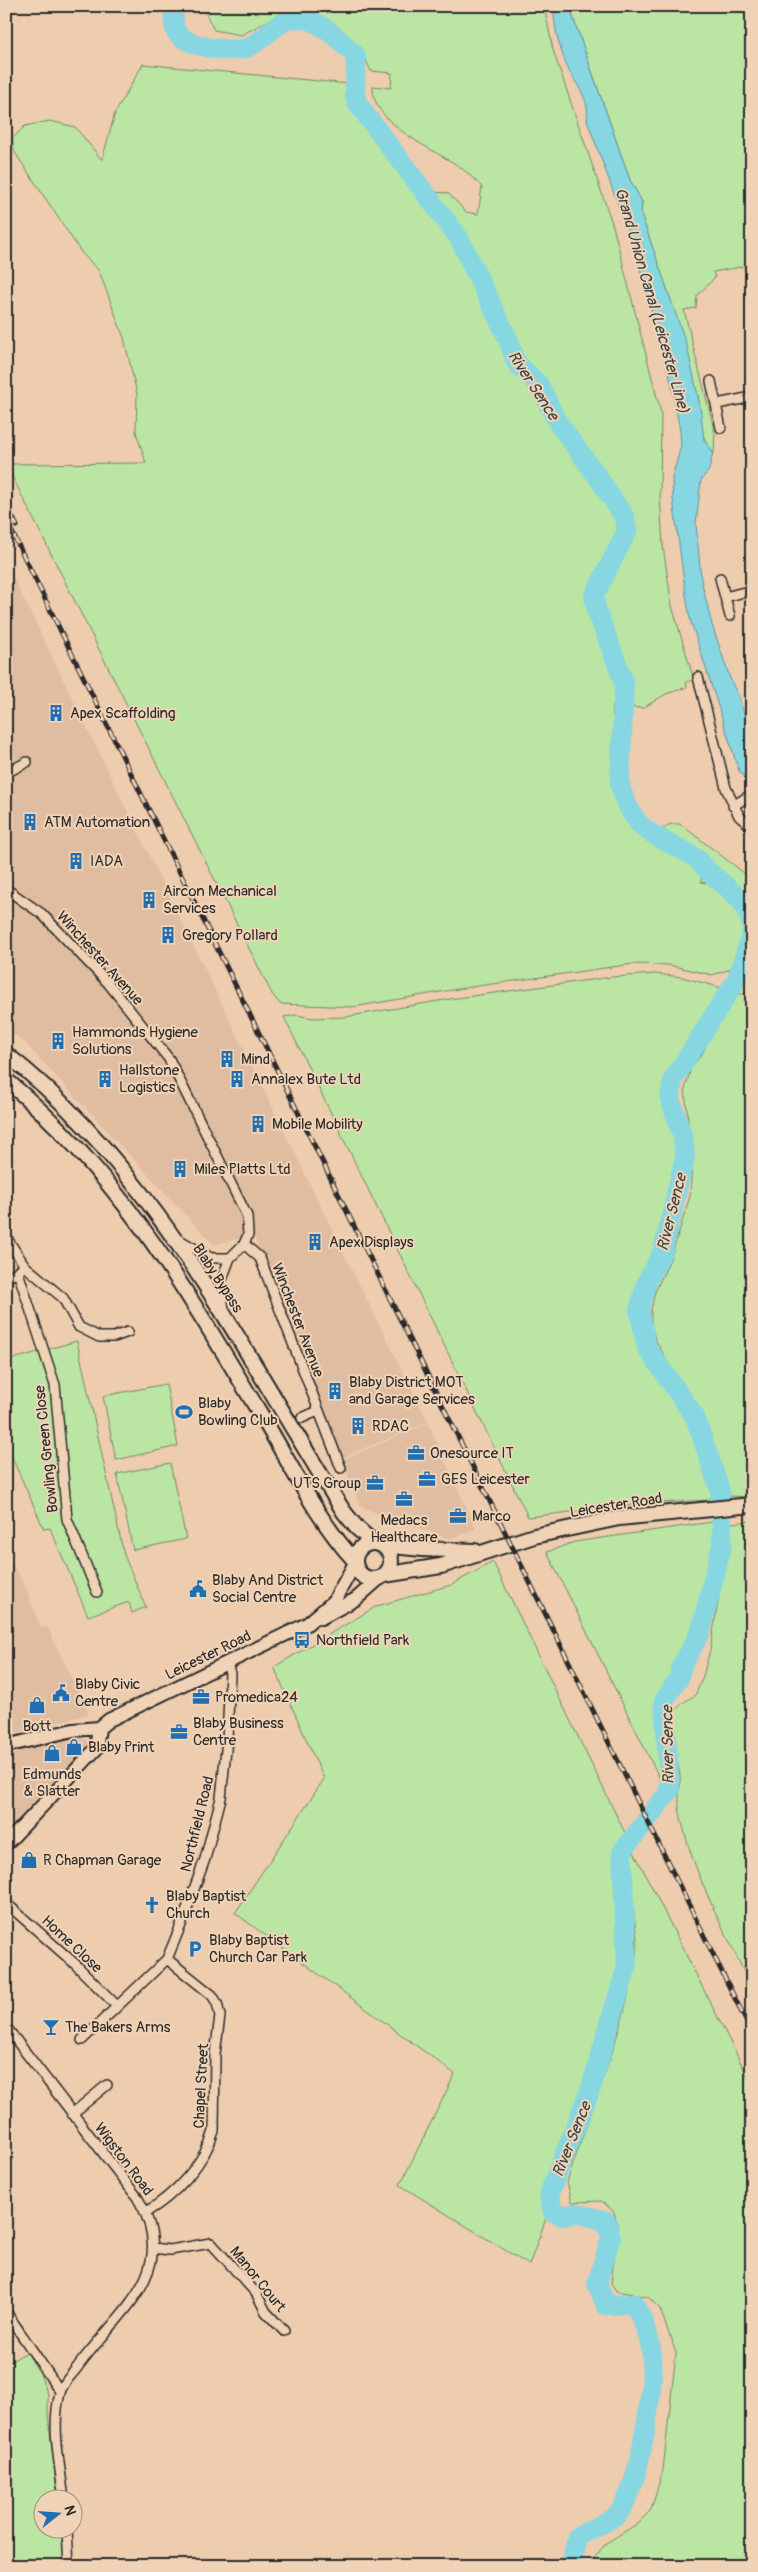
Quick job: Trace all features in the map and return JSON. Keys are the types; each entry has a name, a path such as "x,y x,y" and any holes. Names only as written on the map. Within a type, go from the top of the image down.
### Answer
{"main road":[{"name":"Blaby Bypass","path":"6,1054 84,1124 109,1153 171,1236 225,1318 344,1512 357,1528 379,1544"},
{"path":"6,1080 67,1136 133,1213 195,1306 306,1493 343,1548 355,1562 360,1573 364,1576 383,1576 390,1566 391,1560 390,1554 379,1544 363,1546 356,1555 355,1562"},
{"name":"Leicester Road","path":"383,1576 429,1569 534,1536 619,1518 752,1505"},
{"name":"Leicester Road","path":"379,1544 443,1551 488,1551"}],"street":[{"path":"712,380 721,428"},
{"path":"717,404 752,397"},
{"path":"720,578 730,616"},
{"path":"725,596 752,590"},
{"path":"698,678 733,806 739,816 752,827"},
{"path":"6,773 27,762"},
{"path":"733,806 748,796"},
{"name":"Winchester Avenue","path":"6,889 42,914 108,983 169,1059 247,1216 248,1235 244,1244 260,1258 341,1468"},
{"path":"171,1236 211,1258 230,1258"},
{"path":"6,1237 21,1269 63,1298 79,1327 99,1337 114,1337 128,1332"},
{"path":"225,1318 221,1282 230,1258 244,1244"},
{"path":"6,1279 21,1269"},
{"name":"Bowling Green Close","path":"21,1269 55,1385 67,1519 97,1592"},
{"path":"302,1418 318,1411"},
{"name":"Leicester Road","path":"310,1622 334,1600 355,1562"},
{"name":"Leicester Road","path":"6,1746 73,1730 99,1728 109,1720 227,1665 344,1606 383,1576"},
{"name":"Northfield Road","path":"82,2040 167,1959 205,1860 221,1798 227,1740 230,1673 227,1665"},
{"path":"6,1844 96,1749 99,1728"},
{"name":"Home Close","path":"6,1903 74,1963 117,2006"},
{"name":"Chapel Street","path":"146,2212 160,2204 199,2162 211,2141 214,2131 215,2054 220,2016 218,2008 212,1995 167,1959"},
{"name":"Wigston Road","path":"6,2027 137,2197 152,2226 153,2248 146,2280 60,2391"},
{"path":"72,2114 107,2085"},
{"name":"Manor Court","path":"153,2248 170,2250 211,2242 256,2293 266,2312 284,2331"},
{"path":"6,2312 60,2391 56,2432 63,2490"},
{"path":"68,2540 69,2566"}],"shaded area":[{"path":"13,577 428,1422 341,1458 255,1239 237,1239 214,1245 25,1043 6,1029 6,582"},
{"path":"428,1423 476,1529 450,1539 361,1507 342,1460"},
{"path":"6,1551 27,1590 41,1628 47,1626 89,1714 6,1735"},
{"path":"76,1737 88,1740 89,1748 6,1837 6,1752"}],"green space":[{"path":"202,6 544,6 553,50 613,226 661,413 660,496 663,546 672,606 694,680 686,682 687,687 666,694 643,708 613,706 613,717 619,722 612,762 612,785 619,806 645,837 673,848 696,863 703,873 701,882 716,886 728,893 736,903 741,915 743,928 738,955 731,969 712,975 669,965 633,964 464,988 353,1007 280,1004 272,994 6,464 146,463 136,432 137,394 124,338 99,271 81,252 14,151 12,139 25,126 50,121 75,127 102,160 115,113 143,64 349,84 354,105 417,191 448,193 466,212 478,214 482,187 460,167 402,132 390,121 381,111 375,99 373,86 391,88 392,73 371,71 360,49 333,24 311,10 287,11 241,35 214,30"},
{"path":"569,6 752,6 752,265 713,272 715,277 697,296 696,308 684,310 715,433 714,453 705,441 701,427 698,396 686,350 641,214 642,202 630,180"},
{"path":"671,824 680,824 748,876 752,882 752,902 694,849 664,833 664,827"},
{"path":"655,974 682,977 726,989 700,1025 668,1082 668,1114 683,1159 669,1205 662,1245 640,1291 637,1316 643,1349 660,1376 694,1420 718,1492 708,1500 630,1505 528,1517 284,1017 296,1015 313,1018 345,1017 450,999 612,977"},
{"path":"735,994 752,994 752,1497 728,1496 706,1429 656,1341 651,1325 651,1310 655,1292 671,1257 690,1196 692,1162 685,1089 691,1068 702,1054 727,1002"},
{"path":"77,1341 124,1555 146,1607 132,1613 129,1602 88,1616 50,1528 44,1529 6,1444 6,1361"},
{"path":"166,1384 178,1446 116,1460 103,1396"},
{"path":"170,1463 186,1539 133,1550 117,1474"},
{"path":"752,1521 752,1989 701,1880 685,1836 679,1808 680,1775 671,1730 672,1720 676,1711 683,1703 695,1696 703,1676 710,1650 731,1523"},
{"path":"712,1522 716,1525 718,1537 711,1555 693,1649 685,1667 666,1691 659,1705 665,1764 660,1779 547,1552 574,1542"},
{"path":"493,1562 625,1833 620,1867 626,1948 606,2031 576,2137 529,2265 400,2185 455,2074 235,1913 324,1779 274,1667 377,1606 451,1585"},
{"path":"630,1844 752,2085 752,2566 588,2566 606,2543 637,2524 651,2510 663,2470 676,2353 660,2309 648,2297 616,2291 611,2283 618,2228 614,2212 602,2201 572,2202 567,2182 606,2070 631,1985 637,1943 628,1870"},
{"path":"27,2352 40,2374 48,2395 48,2416 57,2490 32,2490 32,2540 63,2540 64,2566 6,2566 6,2364"}],"water":[{"name":"Grand Union Canal (Leicester Line)","path":"554,6 569,6 630,180 642,202 641,214 687,346 700,406 704,440 713,452 709,470 701,480 696,523 701,579 712,625 731,681 739,697 752,741 752,785 739,771 690,619 673,499 672,478 681,446 671,381 634,248 587,120 586,101 567,66 561,50 556,32"}],"waterway":[{"name":"River Sence","path":"174,6 175,29 179,35 196,44 229,50 246,48 259,41 282,23 295,18 303,18 320,25 356,56 355,95 357,103 459,238 508,339 516,362 539,385 558,423 625,518 627,531 594,596 596,609 624,682 620,785 624,798 634,817 643,827 698,860 738,897 747,910 752,928"},
{"name":"River Sence","path":"571,2566 577,2537 617,2514 627,2498 634,2481 648,2415 652,2358 646,2330 634,2304 606,2305 597,2284 611,2237 606,2221 576,2213 563,2216 553,2212 549,2194 591,2088 627,1965 622,1852 670,1790 664,1701 679,1678 681,1667 700,1633 722,1545 720,1490 695,1417 647,1348 639,1310 647,1281 663,1251 685,1156 683,1137 670,1098 673,1080 737,979 752,933"}],"railway":[{"path":"6,505 17,526"},
{"path":"6,520 752,2033"}],"place":[{"name":"Apex Scaffolding","path":"56,713"},
{"name":"ATM Automation","path":"30,822"},
{"name":"IADA","path":"76,861"},
{"name":"Aircon Mechanical Services","path":"149,900"},
{"name":"Gregory Pollard","path":"168,935"},
{"name":"Hammonds Hygiene Solutions","path":"58,1041"},
{"name":"Mind","path":"227,1059"},
{"name":"Hallstone Logistics","path":"105,1079"},
{"name":"Annalex Bute Ltd","path":"237,1079"},
{"name":"Mobile Mobility","path":"258,1124"},
{"name":"Miles Platts Ltd","path":"180,1169"},
{"name":"Apex Displays","path":"315,1242"},
{"name":"Blaby District MOT and Garage Services","path":"335,1391"},
{"name":"Blaby Bowling Club","path":"184,1412"},
{"name":"RDAC","path":"358,1426"},
{"name":"Onesource IT","path":"416,1453"},
{"name":"GES Leicester","path":"427,1479"},
{"name":"UTS Group","path":"375,1483"},
{"name":"Medacs Healthcare","path":"404,1499"},
{"name":"Marco","path":"458,1516"},
{"name":"Blaby And District Social Centre","path":"198,1589"},
{"name":"Northfield Park","path":"302,1640"},
{"name":"Blaby Civic Centre","path":"61,1693"},
{"name":"Promedica24","path":"201,1697"},
{"name":"Bott","path":"37,1705"},
{"name":"Blaby Business Centre","path":"179,1732"},
{"name":"Blaby Print","path":"74,1747"},
{"name":"Edmunds & Slatter","path":"52,1753"},
{"name":"R Chapman Garage","path":"29,1860"},
{"name":"Blaby Baptist Church","path":"152,1905"},
{"name":"Blaby Baptist Church Car Park","path":"195,1949"},
{"name":"The Bakers Arms","path":"51,2027"}]}
